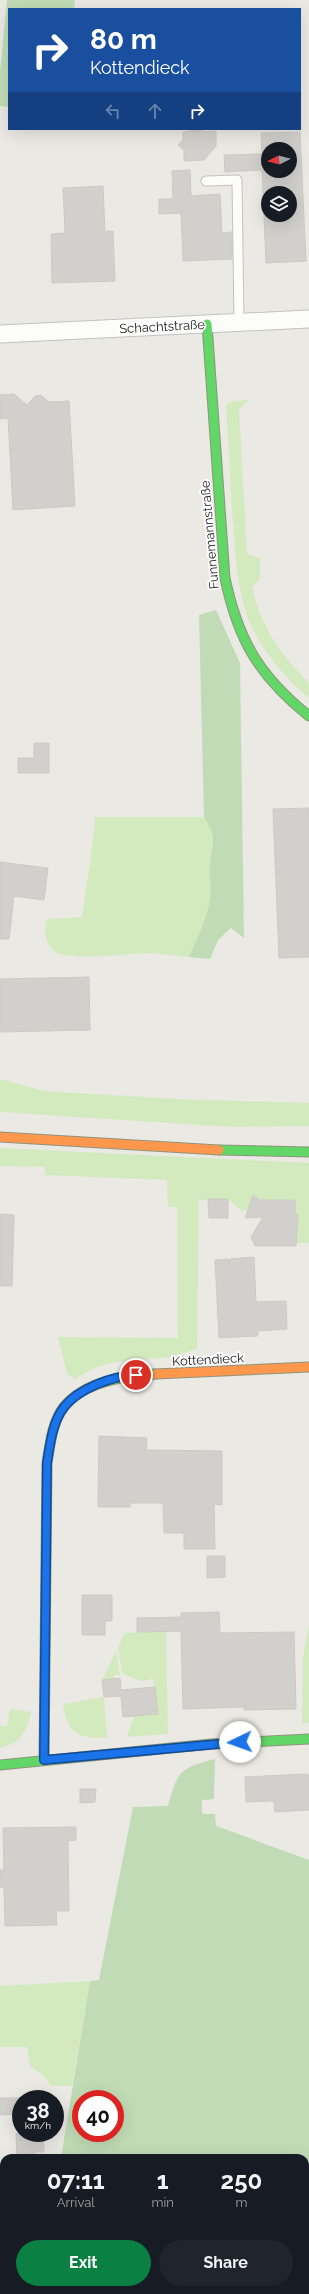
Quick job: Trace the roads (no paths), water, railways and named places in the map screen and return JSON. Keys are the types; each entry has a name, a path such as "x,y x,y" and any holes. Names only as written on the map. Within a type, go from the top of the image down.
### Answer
{"street":[{"name":"Schachtstraße","path":"0,345 7,334 309,319"},
{"name":"Funnemannstraße","path":"207,324 225,578 230,606 241,635 254,661 272,686 309,716"},
{"path":"0,1137 180,1149 309,1152"},
{"name":"Kottendieck","path":"44,1760 47,1463 53,1431 64,1407 88,1388 122,1376 309,1367"},
{"path":"0,1765 211,1744 309,1739"}],"lane":[{"path":"206,181 237,180 239,322"}]}
